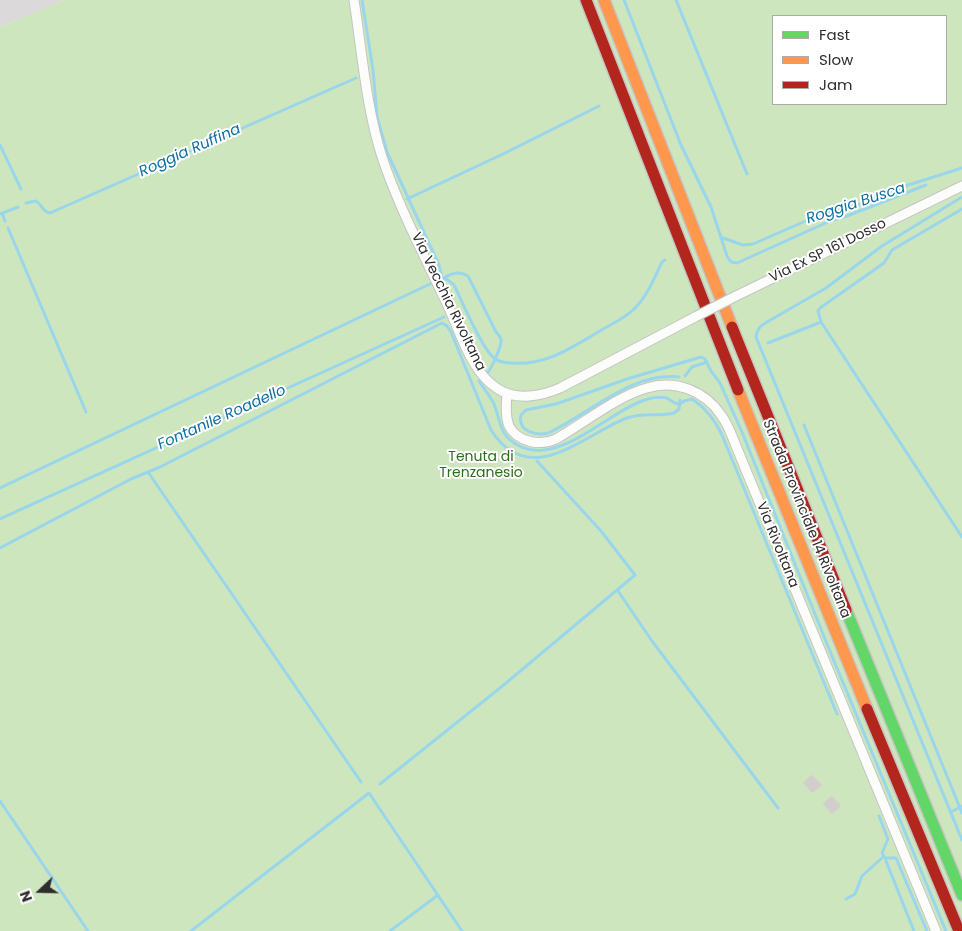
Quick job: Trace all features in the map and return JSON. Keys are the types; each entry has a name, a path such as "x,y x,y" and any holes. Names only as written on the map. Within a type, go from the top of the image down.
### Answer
{"highway":[{"name":"Strada Provinciale 14 Rivoltana","path":"586,0 748,416 870,718 959,931"},
{"name":"Strada Provinciale 14 Rivoltana","path":"605,1 764,410 962,895"}],"street":[{"name":"Via Vecchia Rivoltana","path":"354,0 372,117 382,156 393,186 411,229 476,366 485,379 497,389 507,394"},
{"name":"Via Ex SP 161 Dosso","path":"507,394 526,396 554,391 695,316 962,186"},
{"name":"Via Rivoltana","path":"507,394 507,415 510,426 522,438 538,443 560,436 631,394 656,386 689,389 704,397 720,413 736,446 936,931"}],"shaded area":[{"path":"0,0 65,0 0,27"}],"green space":[{"name":"Tenuta di Trenzanesio","path":"65,0 962,0 962,931 0,931 0,27"}],"building":[{"path":"812,775 822,785 812,793 803,783"},
{"path":"832,796 841,806 832,814 823,804"}],"waterway":[{"path":"362,0 373,70 377,117 387,152 439,265 442,278"},
{"path":"624,0 681,145 711,207 727,256 731,262 737,263 830,221 926,185"},
{"path":"676,0 747,174"},
{"name":"Roggia Ruffina","path":"26,203 36,201 45,211 50,213 356,78"},
{"path":"407,199 599,106"},
{"path":"0,145 21,189"},
{"name":"Roggia Busca","path":"723,238 743,245 753,244 824,213 856,206 902,187 962,168"},
{"path":"962,197 882,246 826,288 765,323 758,330 756,337 962,840"},
{"name":"Roggia Ruffina","path":"0,214 18,207"},
{"path":"962,209 892,250 884,263 818,311 821,322 962,537"},
{"path":"2,213 5,221"},
{"path":"8,228 86,412"},
{"path":"442,278 454,285 478,335 489,353 498,360 524,363 536,362 558,354 627,315 644,298 662,262 665,260"},
{"path":"443,278 458,273 468,276 496,332 501,338 498,351 488,372"},
{"path":"0,488 432,283"},
{"name":"Fontanile Roadello","path":"0,519 444,317"},
{"path":"768,343 821,322"},
{"path":"0,548 131,479 160,467 442,323 451,332 491,430 506,448 523,456 540,457 557,453 633,416 674,413 679,409 680,400"},
{"path":"679,377 661,377 627,388 548,433 533,433 522,425 521,415 526,410 556,404 627,379 701,357 705,359 720,383 742,432 827,644 946,931"},
{"path":"685,376 692,367 707,362"},
{"path":"479,381 491,398 501,427 506,435 525,449 543,450 561,446 632,405 650,398 667,398 680,404 692,399 702,406 713,419 722,435 837,714"},
{"path":"804,425 962,813"},
{"path":"380,784 500,688 635,575 601,531 537,461"},
{"path":"148,472 361,782"},
{"path":"618,591 652,641 778,808"},
{"path":"191,931 369,793 462,931"},
{"path":"0,801 88,931"},
{"path":"951,812 962,806"},
{"path":"879,816 888,839 882,853 885,858 896,858 927,931"},
{"path":"846,899 855,894 862,876 882,858"},
{"path":"886,861 914,931"},
{"path":"390,931 438,895"}],"traffic: fast":[{"path":"846,610 962,895"}],"traffic: slow":[{"path":"604,0 732,327"},
{"path":"738,390 867,709"}],"traffic: jam":[{"path":"586,0 738,390"},
{"path":"732,327 846,610"},
{"path":"867,709 959,931"}]}
